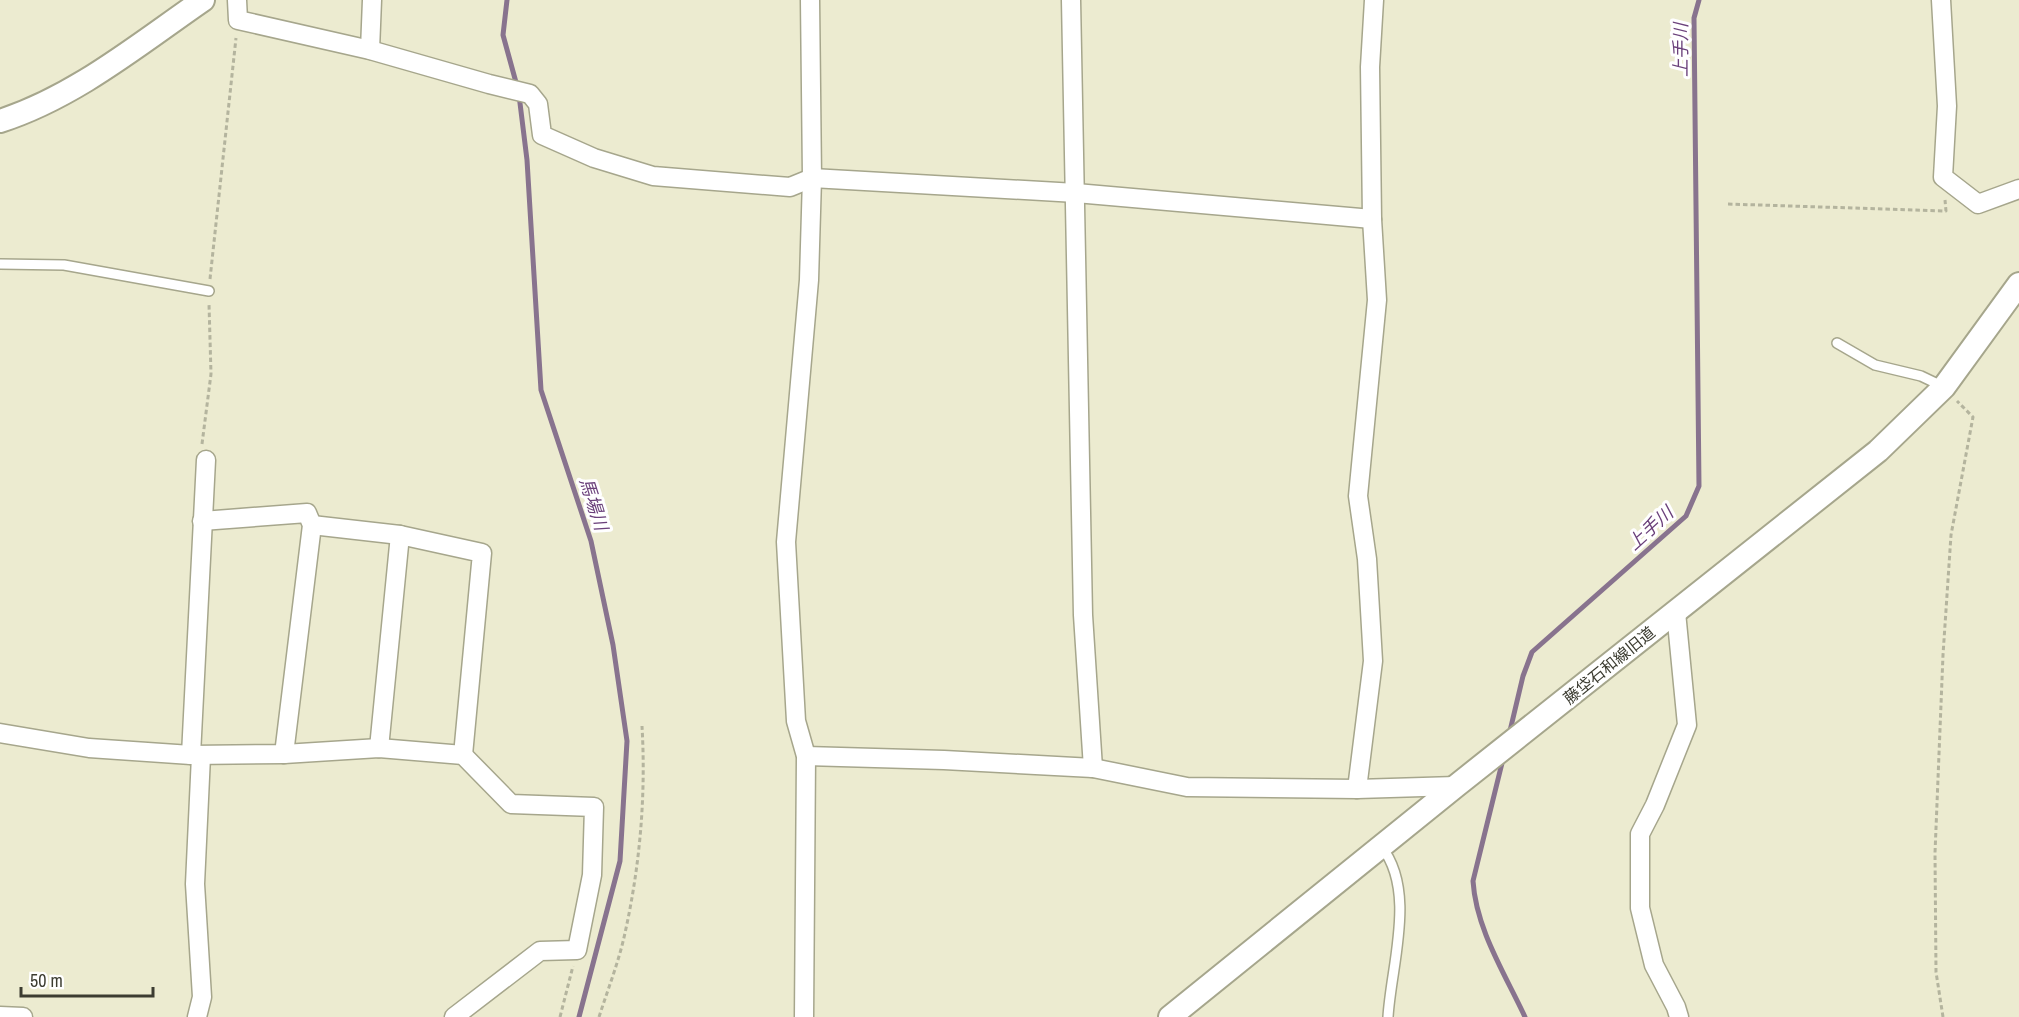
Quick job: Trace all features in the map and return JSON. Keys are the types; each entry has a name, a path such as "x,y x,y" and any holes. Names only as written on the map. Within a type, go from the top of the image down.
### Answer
{"street":[{"path":"0,121 15,117 72,88 203,0"},
{"path":"237,0 238,21 370,50 530,94 538,104 542,135 594,158 653,176 790,187 812,178 1076,193 1372,219"},
{"path":"370,50 372,0"},
{"path":"804,1017 806,756 796,721 786,542 808,280 812,178 810,0"},
{"path":"1071,0 1083,615 1093,768"},
{"path":"1357,789 1373,661 1366,560 1358,496 1377,300 1372,219 1370,67 1374,0"},
{"path":"1941,0 1947,106 1942,177 1978,204 2019,189"},
{"name":"藤垈石和線旧道","path":"1170,1017 1456,786 1878,451 1944,387 2019,284"},
{"path":"197,1017 202,998 195,884 196,755 202,520 206,460"},
{"path":"202,520 307,513 312,525 284,754"},
{"path":"312,525 400,535 482,553 462,755"},
{"path":"379,748 400,535"},
{"path":"1676,612 1687,725 1655,805 1640,834 1640,908 1654,965 1679,1017"},
{"path":"0,733 89,748 196,755 284,754 379,748 462,755 511,804 594,807 592,874 577,950 540,951 454,1017"},
{"path":"806,756 1093,768 1186,787 1357,789 1456,786"},
{"path":"0,1016 22,1017"}],"lane":[{"path":"0,264 64,265 209,291"},
{"path":"1837,343 1875,365 1921,376 1944,387"},
{"path":"1381,846 1390,858 1397,881 1401,928 1389,997 1388,1017"}],"path":[{"path":"206,460 201,441 211,374 209,291 238,21"},
{"path":"1728,204 1946,211 1942,177"},
{"path":"1943,1017 1936,972 1935,865 1943,655 1951,535 1973,417 1944,387"},
{"path":"599,1017 625,934 640,847 644,766 642,726"},
{"path":"560,1017 577,950"}],"waterway":[{"name":"馬場川","path":"507,0 503,35 517,86"},
{"name":"上手川","path":"1509,735 1523,676 1532,652 1686,516 1699,486 1694,18 1699,0"},
{"name":"馬場川","path":"519,95 527,160 541,390 591,541 613,645 627,741 620,861 579,1017"},
{"name":"上手川","path":"1503,759 1473,881 1475,899 1485,934 1525,1017"}]}
